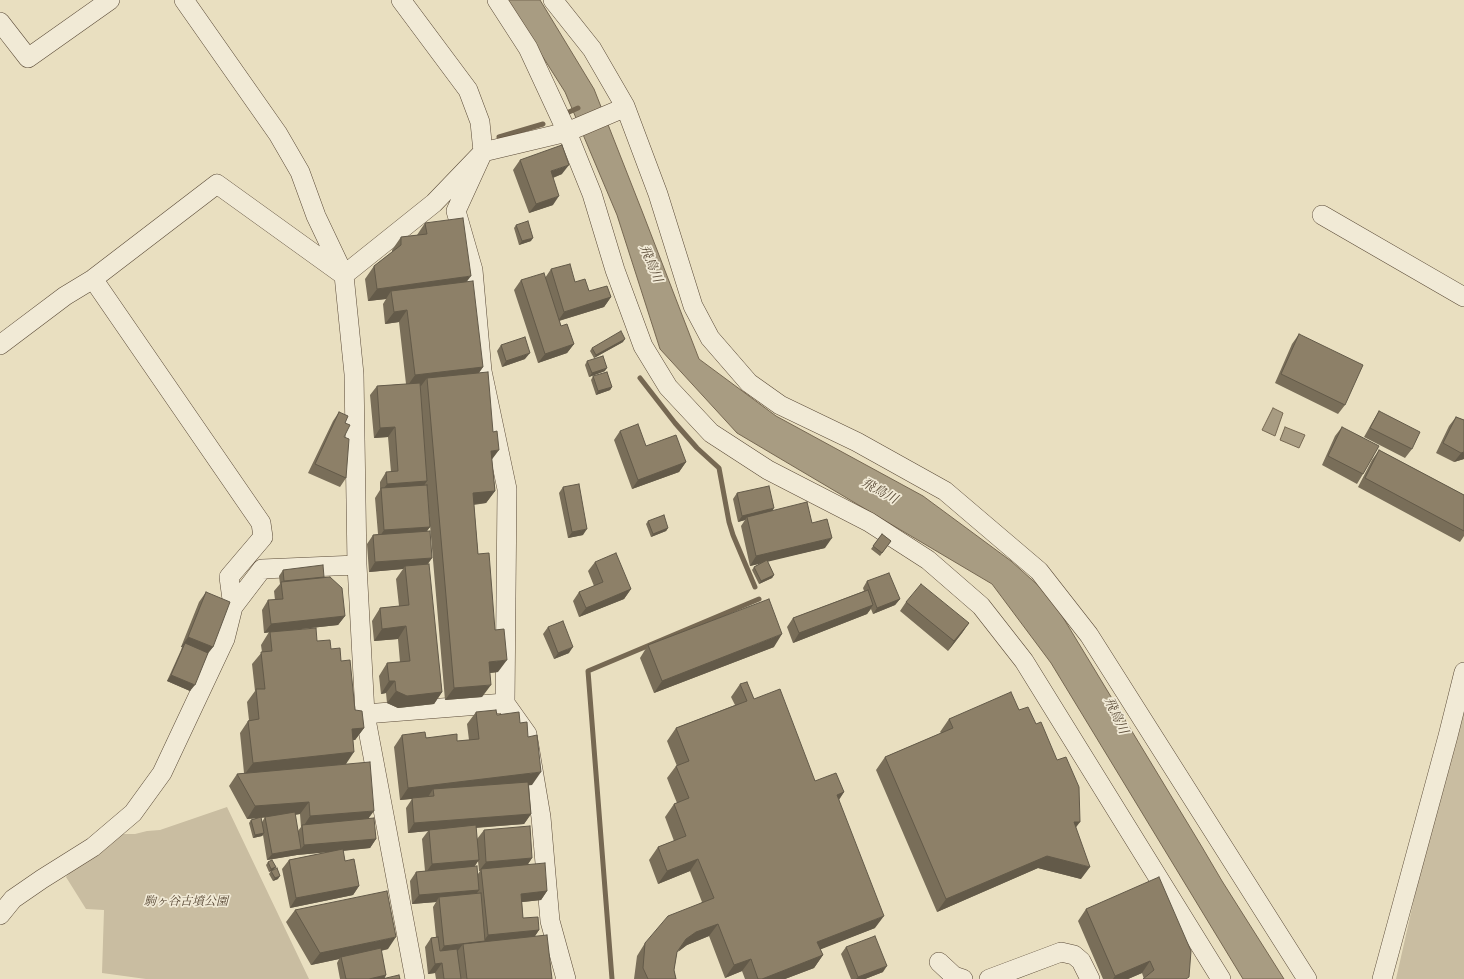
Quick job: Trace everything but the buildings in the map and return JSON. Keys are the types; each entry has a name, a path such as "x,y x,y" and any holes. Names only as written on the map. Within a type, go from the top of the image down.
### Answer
{"street":[{"path":"0,22 28,58 110,0"},
{"path":"184,0 278,134 300,172 316,216 344,275 354,374 357,565 365,714 415,979"},
{"path":"401,0 468,90 480,122 483,152 456,211 474,270 482,370 507,489 505,703 527,734 541,817 550,921 566,979"},
{"path":"497,0 528,48 571,130 615,270 643,346 668,387 711,433 768,470 869,522 928,560 981,606 1024,661 1221,979"},
{"path":"553,0 592,49 622,108 658,194 693,306 710,338 749,383 780,406 857,442 945,491 1039,571 1089,635 1306,979"},
{"path":"344,275 434,203 483,152 571,130 622,108"},
{"path":"0,345 65,296 93,279 217,184 344,275"},
{"path":"1322,216 1464,297"},
{"path":"0,916 13,899 93,847 133,813 162,773 225,639 232,607 229,577 264,537 261,523 93,279"},
{"path":"232,607 262,569 357,565"},
{"path":"1382,979 1464,672"},
{"path":"365,714 505,703"},
{"path":"989,979 1061,952 1074,955 1081,961 1090,979"},
{"path":"938,962 954,976 963,979"}],"green space":[{"path":"1464,678 1464,979 1396,979"},
{"name":"駒ヶ谷古墳公園","path":"227,807 309,979 146,979 102,973 104,910 86,909 66,877 74,867 92,859 123,834 135,834 160,830"}],"water":[{"name":"飛鳥川","path":"507,0 540,0 594,89 699,359 776,416 923,496 1011,561 1050,596 1222,881 1284,979 1243,979 1051,663 992,584 737,433 660,349 617,215 565,92"},
{"path":"1273,408 1283,413 1275,436 1262,430"},
{"path":"1285,427 1305,435 1299,448 1280,440"}],"waterway":[{"path":"569,112 578,108"},
{"path":"499,137 543,124"},
{"path":"640,378 675,423 697,448 719,468 729,522 755,587"},
{"path":"612,979 588,671 759,599"}]}
